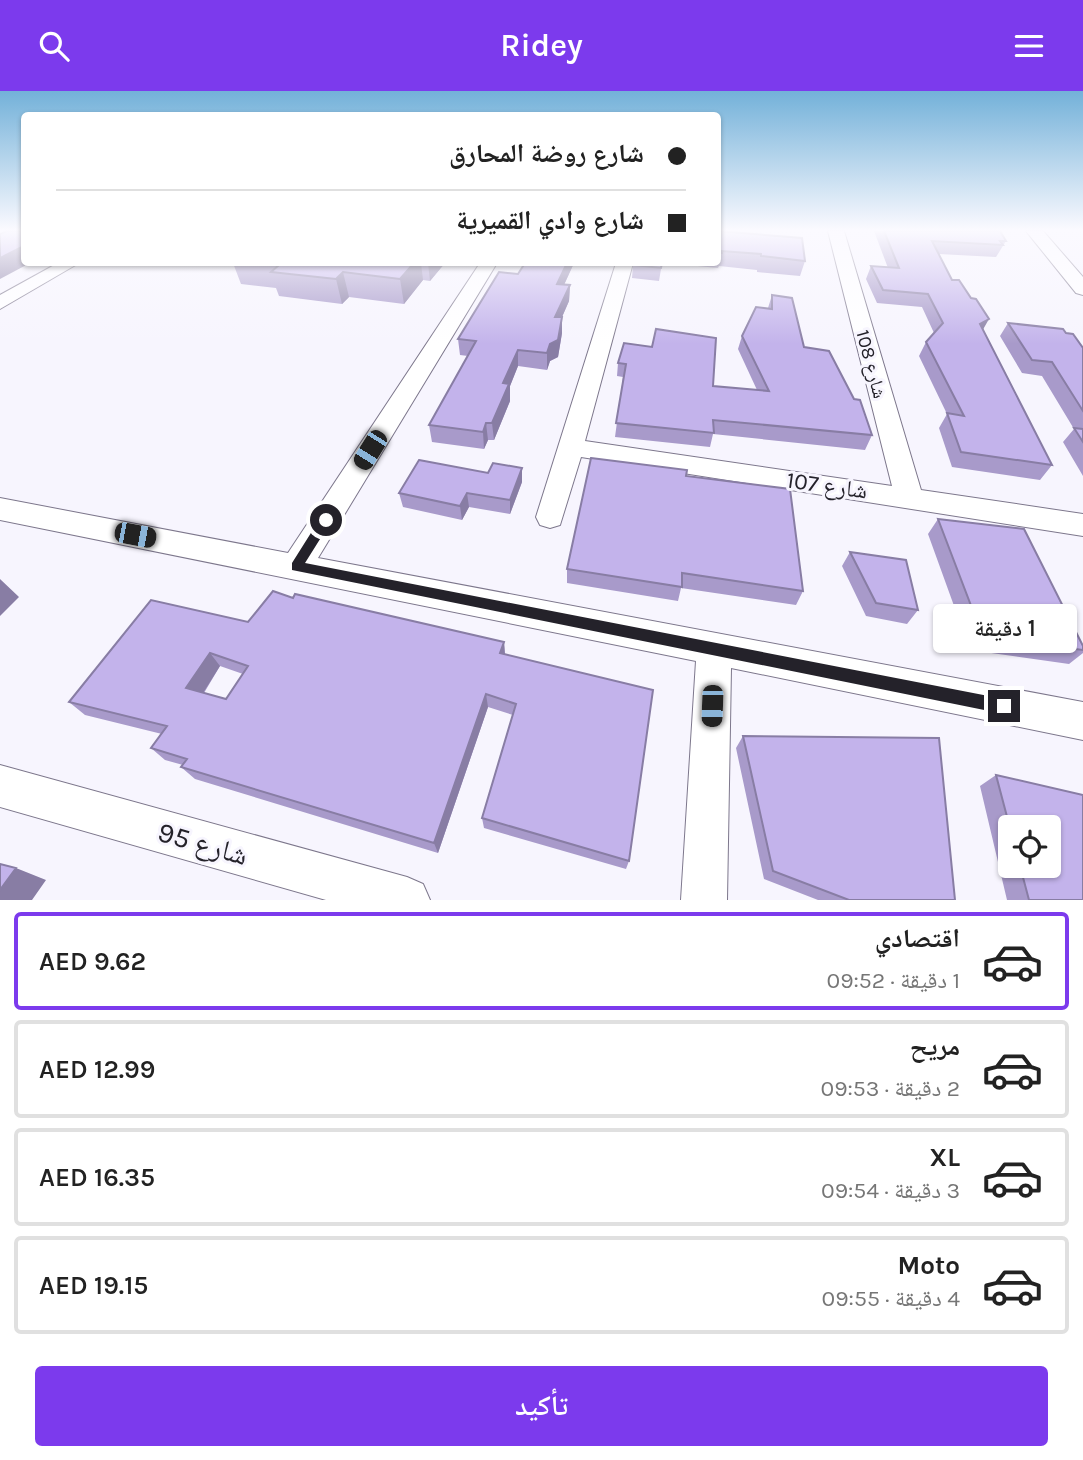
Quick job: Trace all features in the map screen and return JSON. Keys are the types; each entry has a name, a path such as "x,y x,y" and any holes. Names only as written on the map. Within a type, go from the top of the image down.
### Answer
{"street":[{"path":"0,303 60,269"},
{"path":"296,567 484,269"},
{"path":"551,517 622,269"},
{"name":"شارع 108","path":"846,269 909,497"},
{"path":"1066,269 1083,289"},
{"name":"شارع 107","path":"570,447 1083,525"},
{"path":"0,509 1083,722"},
{"path":"704,900 714,651"},
{"name":"شارع 95","path":"0,786 407,900"}],"building":[{"path":"275,269 409,269 400,279 343,272 336,279 271,272"},
{"path":"521,269 564,269 557,284 570,285 555,317 562,317 558,340 550,344 547,353 518,350 503,383 509,384 492,423 486,423 483,432 429,425 476,341 458,339 499,272 518,274"},
{"path":"872,269 946,269 952,280 959,280 989,319 980,324 1052,465 961,452 947,413 964,416 926,342 943,323 928,294 883,290"},
{"path":"772,295 792,298 804,347 829,351 854,399 860,400 872,435 713,420 714,433 616,423 626,364 618,363 624,343 652,347 656,329 716,338 713,386 769,391 742,336 756,307 772,309"},
{"path":"1008,323 1063,329 1066,333 1073,334 1083,348 1083,411 1052,362 1032,360"},
{"path":"1074,428 1083,429 1083,442"},
{"path":"591,458 687,470 686,476 790,489 803,591 682,573 682,587 567,569"},
{"path":"419,460 488,473 493,463 522,468 510,500 467,493 460,506 399,493"},
{"path":"938,519 1024,529 1083,650 983,637"},
{"path":"850,552 906,560 918,610 876,603"},
{"path":"273,591 293,598 295,594 504,642 500,653 653,690 629,861 482,818 516,704 486,694 434,843 181,767 187,759 151,748 167,726 69,702 151,600 248,622","holes":["210,653 248,666 226,699 186,688"]},
{"path":"743,736 939,738 955,900 849,900 773,871"},
{"path":"996,775 1083,795 1083,900 1029,900 1023,878 1061,878 1061,815 1007,815"},
{"path":"0,864 16,868 0,890"}],"route":[{"path":"326,520 296,567 1004,706"}]}
